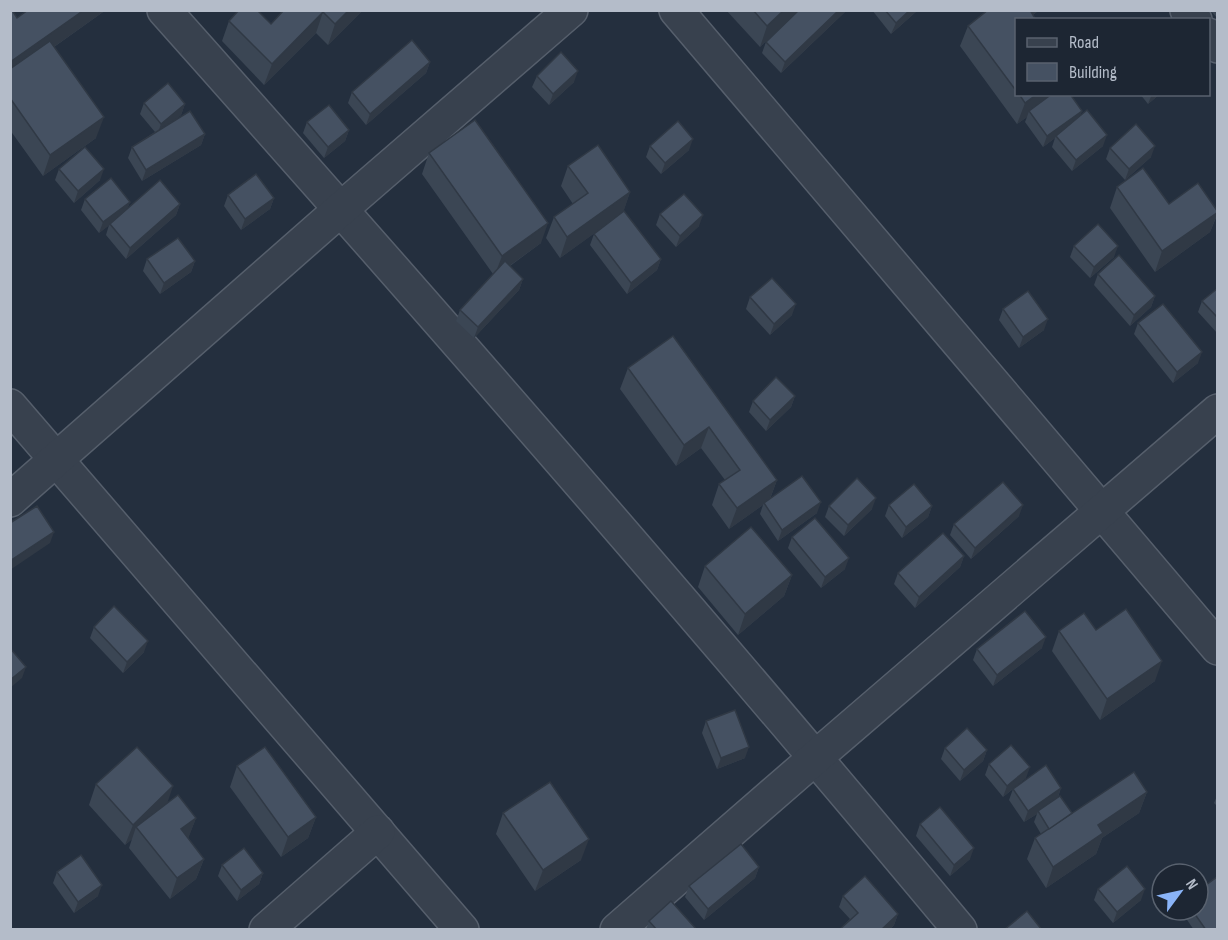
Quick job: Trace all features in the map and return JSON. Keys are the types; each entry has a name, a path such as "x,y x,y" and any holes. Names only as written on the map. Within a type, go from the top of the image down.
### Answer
{"street":[{"path":"164,10 341,209 816,757 960,930"},
{"path":"10,500 571,10"},
{"path":"676,10 1218,648"},
{"path":"10,406 462,930"},
{"path":"617,930 1218,411"},
{"path":"266,930 378,832"}],"building":[{"path":"10,10 17,18 28,10 84,10 10,62"},
{"path":"239,10 257,10 271,24 284,10 349,10 335,24 323,12 272,64 229,21"},
{"path":"753,10 784,10 767,26"},
{"path":"799,10 839,10 785,62 766,42"},
{"path":"885,10 910,10 896,23"},
{"path":"988,10 1030,10 1035,18 1015,18 1015,89 968,26"},
{"path":"412,40 430,62 370,114 352,92"},
{"path":"50,41 104,117 50,155 10,98 10,69"},
{"path":"561,52 578,71 553,94 537,76"},
{"path":"168,83 185,104 161,124 144,103"},
{"path":"1020,96 1034,96 1025,103"},
{"path":"1049,96 1071,96 1082,111 1047,136 1029,111"},
{"path":"329,105 349,130 328,147 307,122"},
{"path":"1087,110 1107,135 1076,160 1056,136"},
{"path":"190,111 205,134 146,170 132,147"},
{"path":"475,120 548,223 502,256 429,153"},
{"path":"678,121 693,139 665,163 650,146"},
{"path":"1136,124 1155,146 1129,169 1110,148"},
{"path":"598,145 630,192 567,237 554,217 588,193 568,166"},
{"path":"85,147 104,169 78,191 59,169"},
{"path":"1143,168 1169,204 1198,183 1218,212 1162,251 1117,187"},
{"path":"256,174 274,198 245,219 228,195"},
{"path":"111,178 130,202 103,222 85,199"},
{"path":"160,180 180,204 130,248 110,224"},
{"path":"684,194 703,215 680,236 660,214"},
{"path":"624,211 661,259 631,283 594,234"},
{"path":"1098,224 1118,246 1094,267 1074,246"},
{"path":"178,238 195,261 164,283 147,259"},
{"path":"1119,255 1155,296 1134,315 1098,274"},
{"path":"505,261 523,279 478,327 460,310"},
{"path":"772,278 796,304 774,324 750,297"},
{"path":"1218,288 1218,318 1202,301"},
{"path":"1028,291 1048,319 1023,337 1003,309"},
{"path":"1163,304 1202,352 1177,372 1138,323"},
{"path":"673,336 777,480 737,508 719,484 740,470 709,427 684,445 628,368"},
{"path":"776,377 795,396 770,420 753,401"},
{"path":"802,476 821,502 782,530 764,503"},
{"path":"857,478 876,498 848,525 829,506"},
{"path":"1003,482 1023,505 975,548 954,524"},
{"path":"914,484 932,506 906,527 889,505"},
{"path":"37,506 54,532 10,561 10,523"},
{"path":"815,518 849,558 825,577 792,537"},
{"path":"751,527 792,575 745,614 705,566"},
{"path":"943,533 964,556 919,597 898,573"},
{"path":"114,606 148,641 127,662 94,627"},
{"path":"1126,609 1162,661 1107,699 1059,631 1084,613 1096,630"},
{"path":"1025,611 1046,637 997,675 977,649"},
{"path":"10,648 26,667 10,680"},
{"path":"735,710 749,747 721,758 706,721"},
{"path":"967,728 987,750 964,770 945,748"},
{"path":"1011,745 1030,767 1007,786 989,764"},
{"path":"137,747 173,786 133,825 96,784"},
{"path":"265,747 316,817 288,837 237,766"},
{"path":"1046,765 1061,788 1028,811 1013,789"},
{"path":"1134,772 1147,792 1098,825 1103,833 1053,867 1035,838"},
{"path":"550,782 589,839 543,870 503,813"},
{"path":"178,795 196,818 181,829 204,859 177,878 136,827"},
{"path":"1060,796 1072,813 1049,829 1038,811"},
{"path":"940,807 974,848 954,865 920,824"},
{"path":"741,844 759,867 708,909 689,886"},
{"path":"244,848 263,873 241,890 222,865"},
{"path":"81,855 102,885 78,902 57,872"},
{"path":"1127,866 1145,889 1117,912 1098,889"},
{"path":"865,876 898,914 881,930 839,930 858,913 843,896"},
{"path":"1217,877 1218,930 1206,930 1200,922 1210,922 1210,882"},
{"path":"671,901 697,930 657,930 649,921"},
{"path":"1027,911 1042,930 1004,930"}]}
